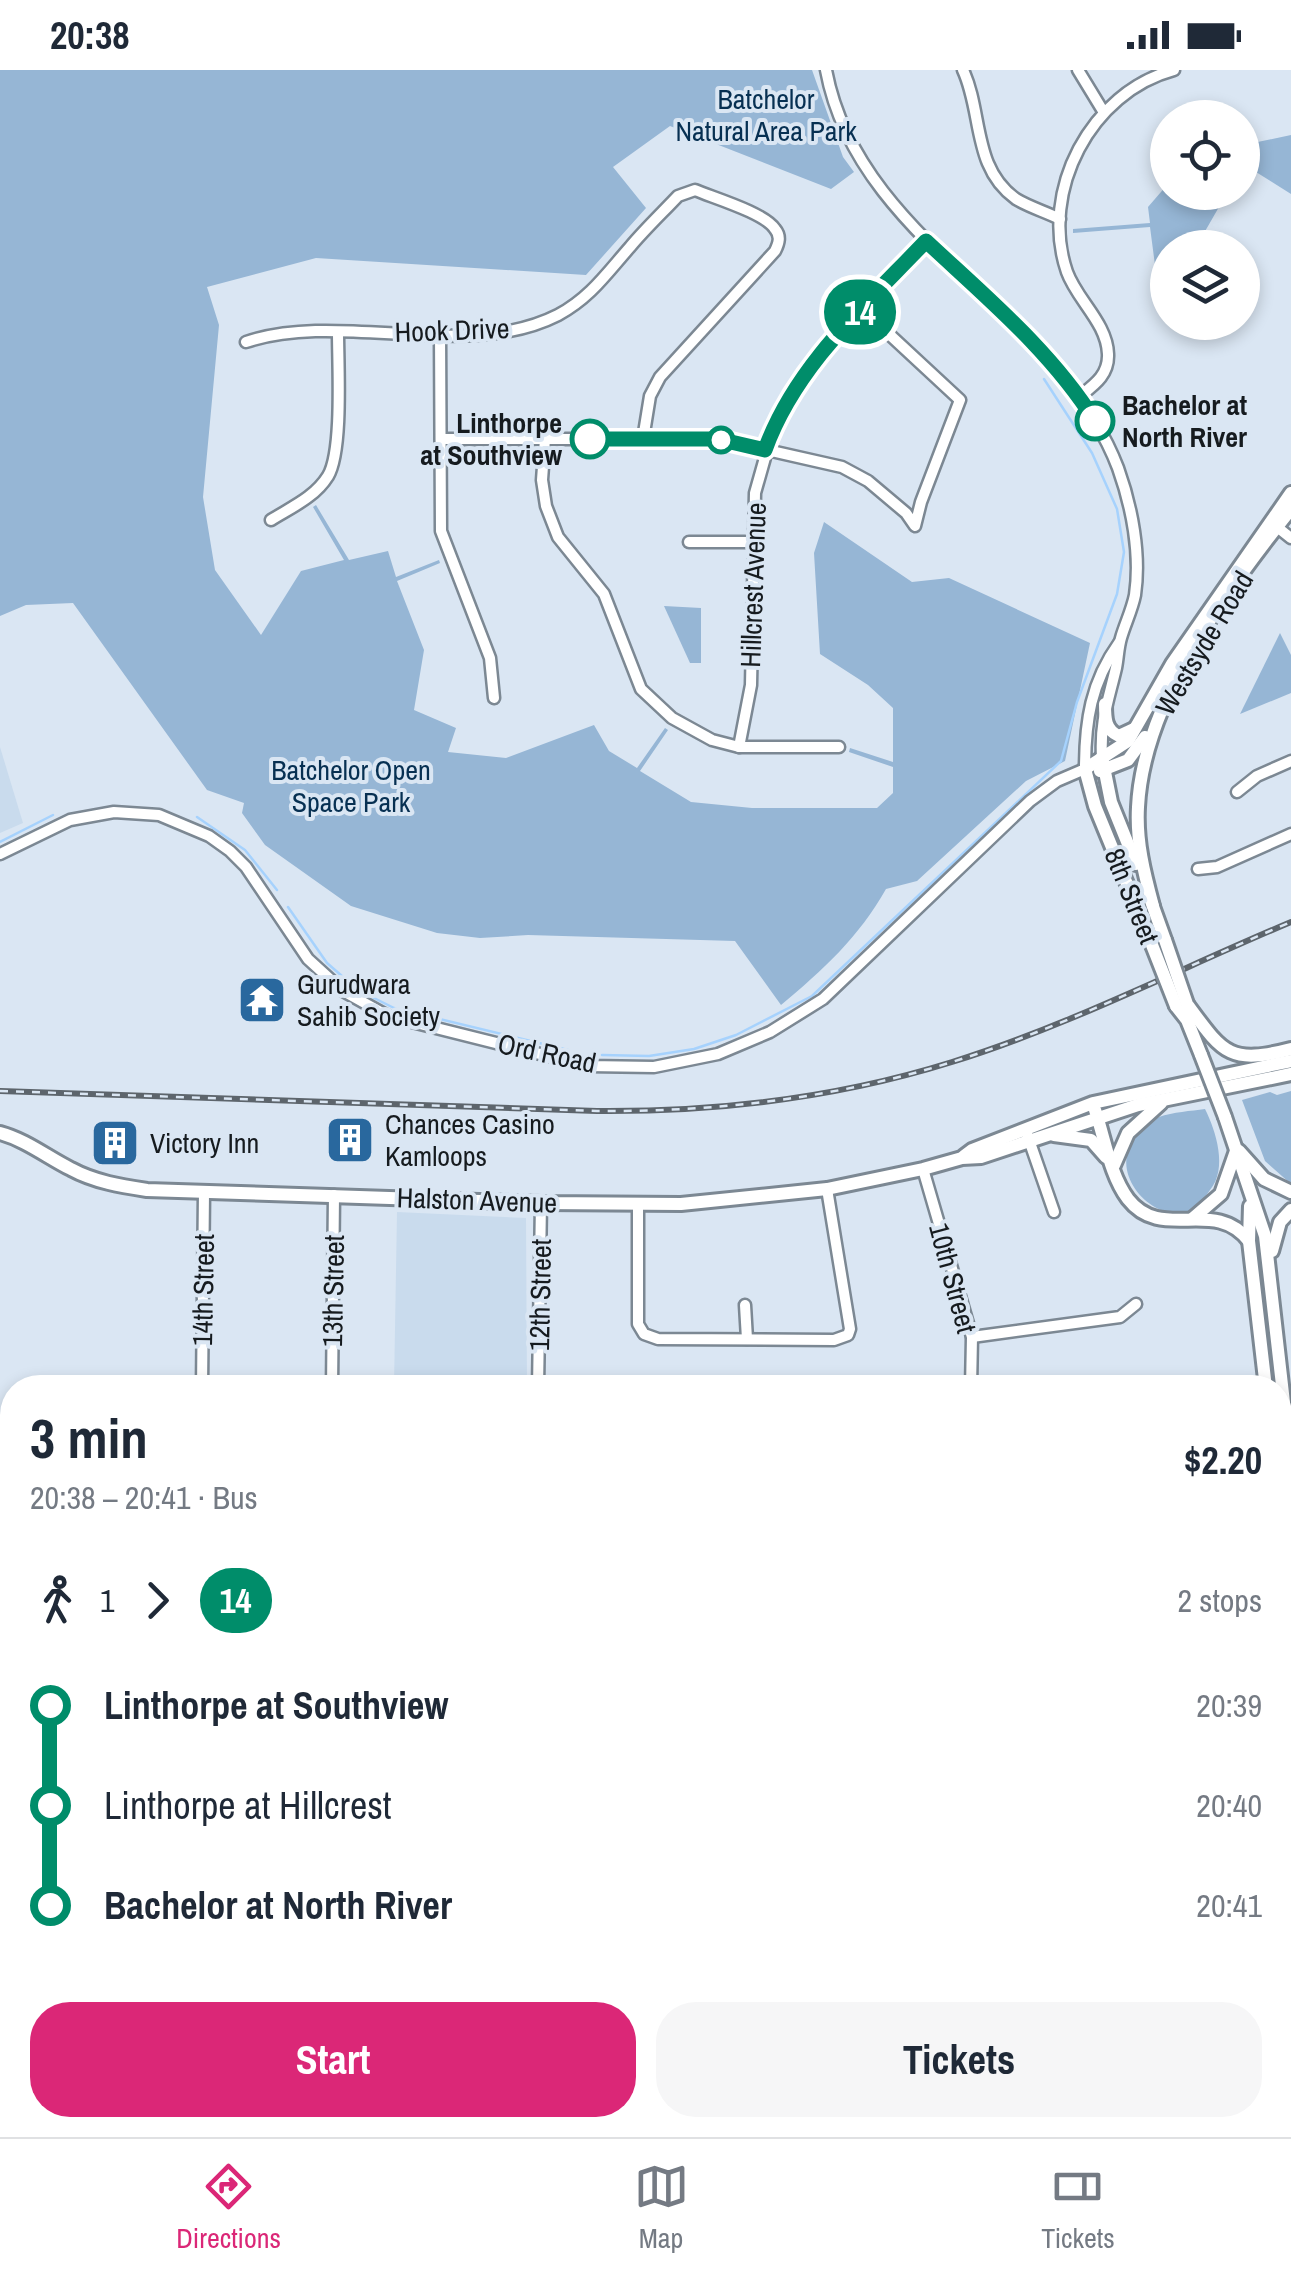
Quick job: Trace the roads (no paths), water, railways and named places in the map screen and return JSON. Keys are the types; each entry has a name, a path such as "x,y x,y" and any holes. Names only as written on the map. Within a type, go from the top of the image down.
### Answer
{"main road":[{"name":"Westsyde Road","path":"1153,906 1141,861 1138,811 1144,758 1161,708 1291,493"},
{"name":"Westsyde Road","path":"1102,764 1140,724 1172,664 1273,524 1291,510"},
{"path":"1105,704 1106,722 1113,734 1128,733 1140,724"},
{"path":"1085,769 1128,760 1138,750 1161,708"},
{"name":"8th Street","path":"1102,764 1112,802 1153,906 1159,943"},
{"name":"8th Street","path":"1085,769 1095,806 1159,943 1266,1236 1282,1375"},
{"path":"1182,1005 1212,1039 1238,1056 1258,1058 1291,1049"},
{"name":"Halston Avenue","path":"0,1132 73,1170 112,1184 204,1192 541,1203 746,1200 827,1189 981,1157 1095,1110 1291,1061"},
{"name":"Halston Avenue","path":"1027,1135 1046,1134 1095,1110 1288,1077"},
{"path":"1114,1168 1128,1133 1166,1100"},
{"path":"1095,1110 1120,1187 1142,1212 1158,1219 1229,1222 1249,1240"},
{"path":"1046,1134 1091,1140 1114,1168"},
{"path":"1192,1218 1221,1194 1236,1148"},
{"path":"1236,1148 1264,1180 1291,1192"},
{"name":"8th Street","path":"1251,1198 1249,1240 1265,1375"},
{"path":"1270,1274 1273,1237 1291,1210"}],"street":[{"path":"826,70 857,153 926,241 1030,338 1080,396 1118,469 1137,563 1134,598 1100,722 1102,764"},
{"path":"964,70 973,90 981,150 994,176 1016,198 1060,219"},
{"path":"1078,70 1103,111"},
{"path":"1080,396 1106,372 1108,355 1104,336 1068,274 1060,219 1068,176 1085,136 1103,111 1135,86 1174,70"},
{"name":"Hook Drive","path":"246,342 290,332 483,334 522,328 557,315 596,289 629,248 688,190 695,190 767,220 777,230 780,241 660,377 650,396 643,439"},
{"name":"Hillcrest Avenue","path":"739,746 751,685 755,494 776,419 799,380 926,241"},
{"path":"441,439 718,439 842,467 868,481 916,526 921,502 960,400 862,310"},
{"path":"272,520 312,495 330,474 336,448 338,333"},
{"path":"440,333 441,531 490,658 494,698"},
{"path":"545,439 542,480 546,506 558,537 604,594 641,689 672,718 712,740 739,746 839,747"},
{"path":"1273,524 1291,538"},
{"path":"688,542 753,542"},
{"path":"1085,769 1087,716 1093,690 1104,663 1120,642"},
{"path":"1237,792 1258,776 1291,761"},
{"name":"Ord Road","path":"0,854 70,820 114,812 158,815 209,836 230,852 246,867 308,959 342,991 388,1016 588,1066 654,1067 718,1054 770,1032 823,998 1030,801 1057,781 1085,769"},
{"path":"1198,869 1217,867 1291,834"},
{"path":"1027,1135 1054,1212"},
{"name":"10th Street","path":"923,1170 972,1337 971,1375"},
{"path":"638,1204 638,1324 644,1334 658,1339 834,1340 848,1335 850,1322 827,1189"},
{"name":"14th Street","path":"202,1375 204,1192"},
{"name":"13th Street","path":"332,1375 334,1195"},
{"name":"12th Street","path":"538,1375 541,1203"},
{"path":"745,1304 747,1339"},
{"path":"972,1337 1120,1316 1136,1304"}],"waterway":[{"path":"602,1055 649,1056 694,1049 736,1035 812,996 1061,761 1077,702 1117,594 1124,552 1117,509 1092,453 1044,379"},
{"path":"0,842 53,815"},
{"path":"197,817 245,850 277,890"},
{"path":"288,907 327,963 358,990 394,1008 568,1050"}],"railway":[{"path":"0,1091 597,1111 687,1109 776,1100 865,1085 995,1048 1291,922"}],"place":[{"name":"Bachelor at North River","path":"1095,421"},
{"name":"Linthorpe at Southview","path":"590,439"},
{"name":"Gurudwara Sahib Society","path":"262,1000"},
{"name":"Chances Casino Kamloops","path":"350,1140"},
{"name":"Victory Inn","path":"115,1143"}],"park label":[{"name":"Batchelor Natural Area Park","path":"766,115"},
{"name":"Batchelor Open Space Park","path":"351,786"}]}
